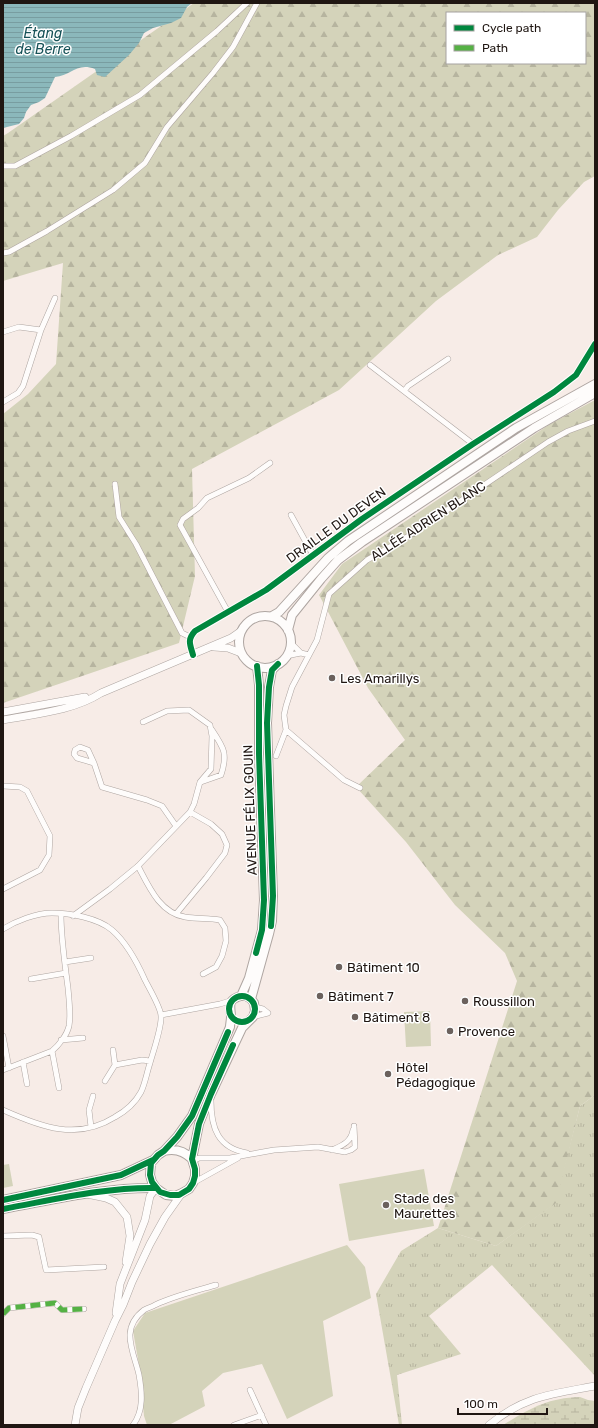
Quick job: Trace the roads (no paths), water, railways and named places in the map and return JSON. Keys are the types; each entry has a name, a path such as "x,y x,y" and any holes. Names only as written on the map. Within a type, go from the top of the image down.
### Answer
{"main road":[{"path":"272,616 282,608 328,558 348,541 516,428 595,384"},
{"path":"288,630 292,615 338,560 362,542 527,432 595,393"},
{"path":"266,615 272,616 282,622 288,630 291,643 289,651 278,664 267,668 256,666 248,661 242,653 239,642 241,631 244,625 254,618 266,615"},
{"path":"3,720 63,708 92,698 210,648 231,638 241,631"},
{"path":"210,648 228,648 242,653"},
{"name":"AVENUE FÉLIX GOUIN","path":"251,999 272,921 273,896 267,723 269,687 272,670 278,664"},
{"name":"AVENUE FÉLIX GOUIN","path":"241,996 249,978 262,930 264,900 259,754 259,685 256,666"},
{"path":"3,712 101,693"},
{"path":"3,1200 121,1175 153,1160 164,1151 192,1116 230,1027 230,1013 233,1000 241,996 248,997 251,999 256,1011 242,1028 211,1094 199,1124 192,1160"},
{"path":"230,1013 240,1022 250,1019"},
{"path":"153,1160 150,1167 150,1175 152,1182 160,1192 170,1195 182,1193 189,1189 196,1176 196,1169 192,1160 187,1154 175,1149 164,1151"},
{"path":"3,1209 84,1194 133,1188 156,1188"},
{"path":"115,1321 120,1284 145,1220 150,1196 156,1188"},
{"path":"75,1425 78,1408 132,1282 165,1217 182,1193"},
{"path":"84,1194 106,1198 115,1202 127,1217 130,1236 125,1270"},
{"path":"489,1425 511,1408 529,1400 554,1393 595,1386"}],"street":[{"path":"3,166 15,166 71,136 140,95 247,3"},
{"path":"3,253 9,252 48,231 113,190 145,163 167,127 213,74 233,47 258,3"},
{"path":"3,402 18,393 23,386 41,330 55,298"},
{"path":"3,332 19,327 41,330"},
{"name":"DRAILLE DU DEVEN","path":"190,637 195,631 266,590 362,519 473,444 554,392 576,375 595,344"},
{"path":"405,390 408,386 448,359"},
{"path":"370,365 405,390 473,444"},
{"name":"ALLÉE ADRIEN BLANC","path":"286,730 284,714 286,706 292,688 316,640 329,594 367,560 404,539 548,442 568,431 595,421"},
{"path":"228,612 180,525 183,519 198,508 207,498 249,478 270,463"},
{"path":"115,484 119,517 136,544 182,632 190,637 193,655"},
{"path":"291,515 313,555"},
{"path":"291,643 301,653"},
{"path":"286,656 301,653 309,655"},
{"path":"143,722 167,711 189,710 210,725 222,745 225,762 221,775 200,782"},
{"path":"73,916 138,866 190,812 194,804 200,782 211,769 211,728"},
{"path":"276,756 286,730 344,780 360,788"},
{"path":"94,763 102,787 162,806 176,826"},
{"path":"3,786 20,787 27,792 50,836 49,855 40,870 3,889"},
{"path":"176,914 225,853 227,845 222,834 211,824 190,812"},
{"path":"138,866 151,891 163,906 184,917 220,920 226,928 226,941 222,956 216,967 203,974"},
{"path":"3,929 34,916 51,913 93,919 112,929 125,944 138,965 161,1015 159,1030 141,1091 133,1104 125,1112 110,1121 91,1128 66,1131 53,1129 27,1121 3,1110"},
{"path":"3,1070 52,1051 61,1040 69,1026 70,1007 61,930 62,914"},
{"path":"65,962 91,958"},
{"path":"31,979 66,973"},
{"path":"161,1015 220,1004 233,1000"},
{"path":"220,1004 230,1013"},
{"path":"250,1019 268,1013 255,1007"},
{"path":"3,1036 9,1068"},
{"path":"61,1040 83,1038"},
{"path":"105,1081 115,1065 113,1050"},
{"path":"52,1051 59,1088"},
{"path":"115,1065 142,1060 150,1061"},
{"path":"23,1062 26,1084"},
{"path":"211,1094 211,1121 215,1132 226,1146 240,1152 250,1153"},
{"path":"91,1128 89,1110 93,1096"},
{"path":"192,1160 199,1158 230,1158 250,1153 274,1150 318,1147 332,1150 345,1152 355,1147 354,1126 349,1140 345,1144 332,1150"},
{"path":"193,1183 236,1159 250,1153"},
{"path":"3,1236 32,1235 39,1237 46,1270 104,1267"},
{"path":"133,1425 138,1418 141,1408 139,1374 133,1358 130,1338 133,1323 144,1310 164,1300 216,1285"},
{"path":"3,1314 9,1308 55,1304 62,1310 84,1309"},
{"path":"250,1390 266,1425"},
{"path":"234,1425 262,1415"}],"water":[{"name":"Étang de Berre","path":"3,3 192,3 187,7 181,18 171,23 153,28 144,33 139,43 129,55 105,77 97,75 95,69 83,67 55,77 45,98 31,105 19,124 3,128"}],"place":[{"name":"Les Amarillys","path":"332,678"},
{"name":"Bâtiment 10","path":"339,967"},
{"name":"Bâtiment 7","path":"320,996"},
{"name":"Roussillon","path":"465,1001"},
{"name":"Bâtiment 8","path":"355,1017"},
{"name":"Provence","path":"450,1031"},
{"name":"Hôtel Pédagogique","path":"388,1074"},
{"name":"Stade des Maurettes","path":"386,1205"}]}
